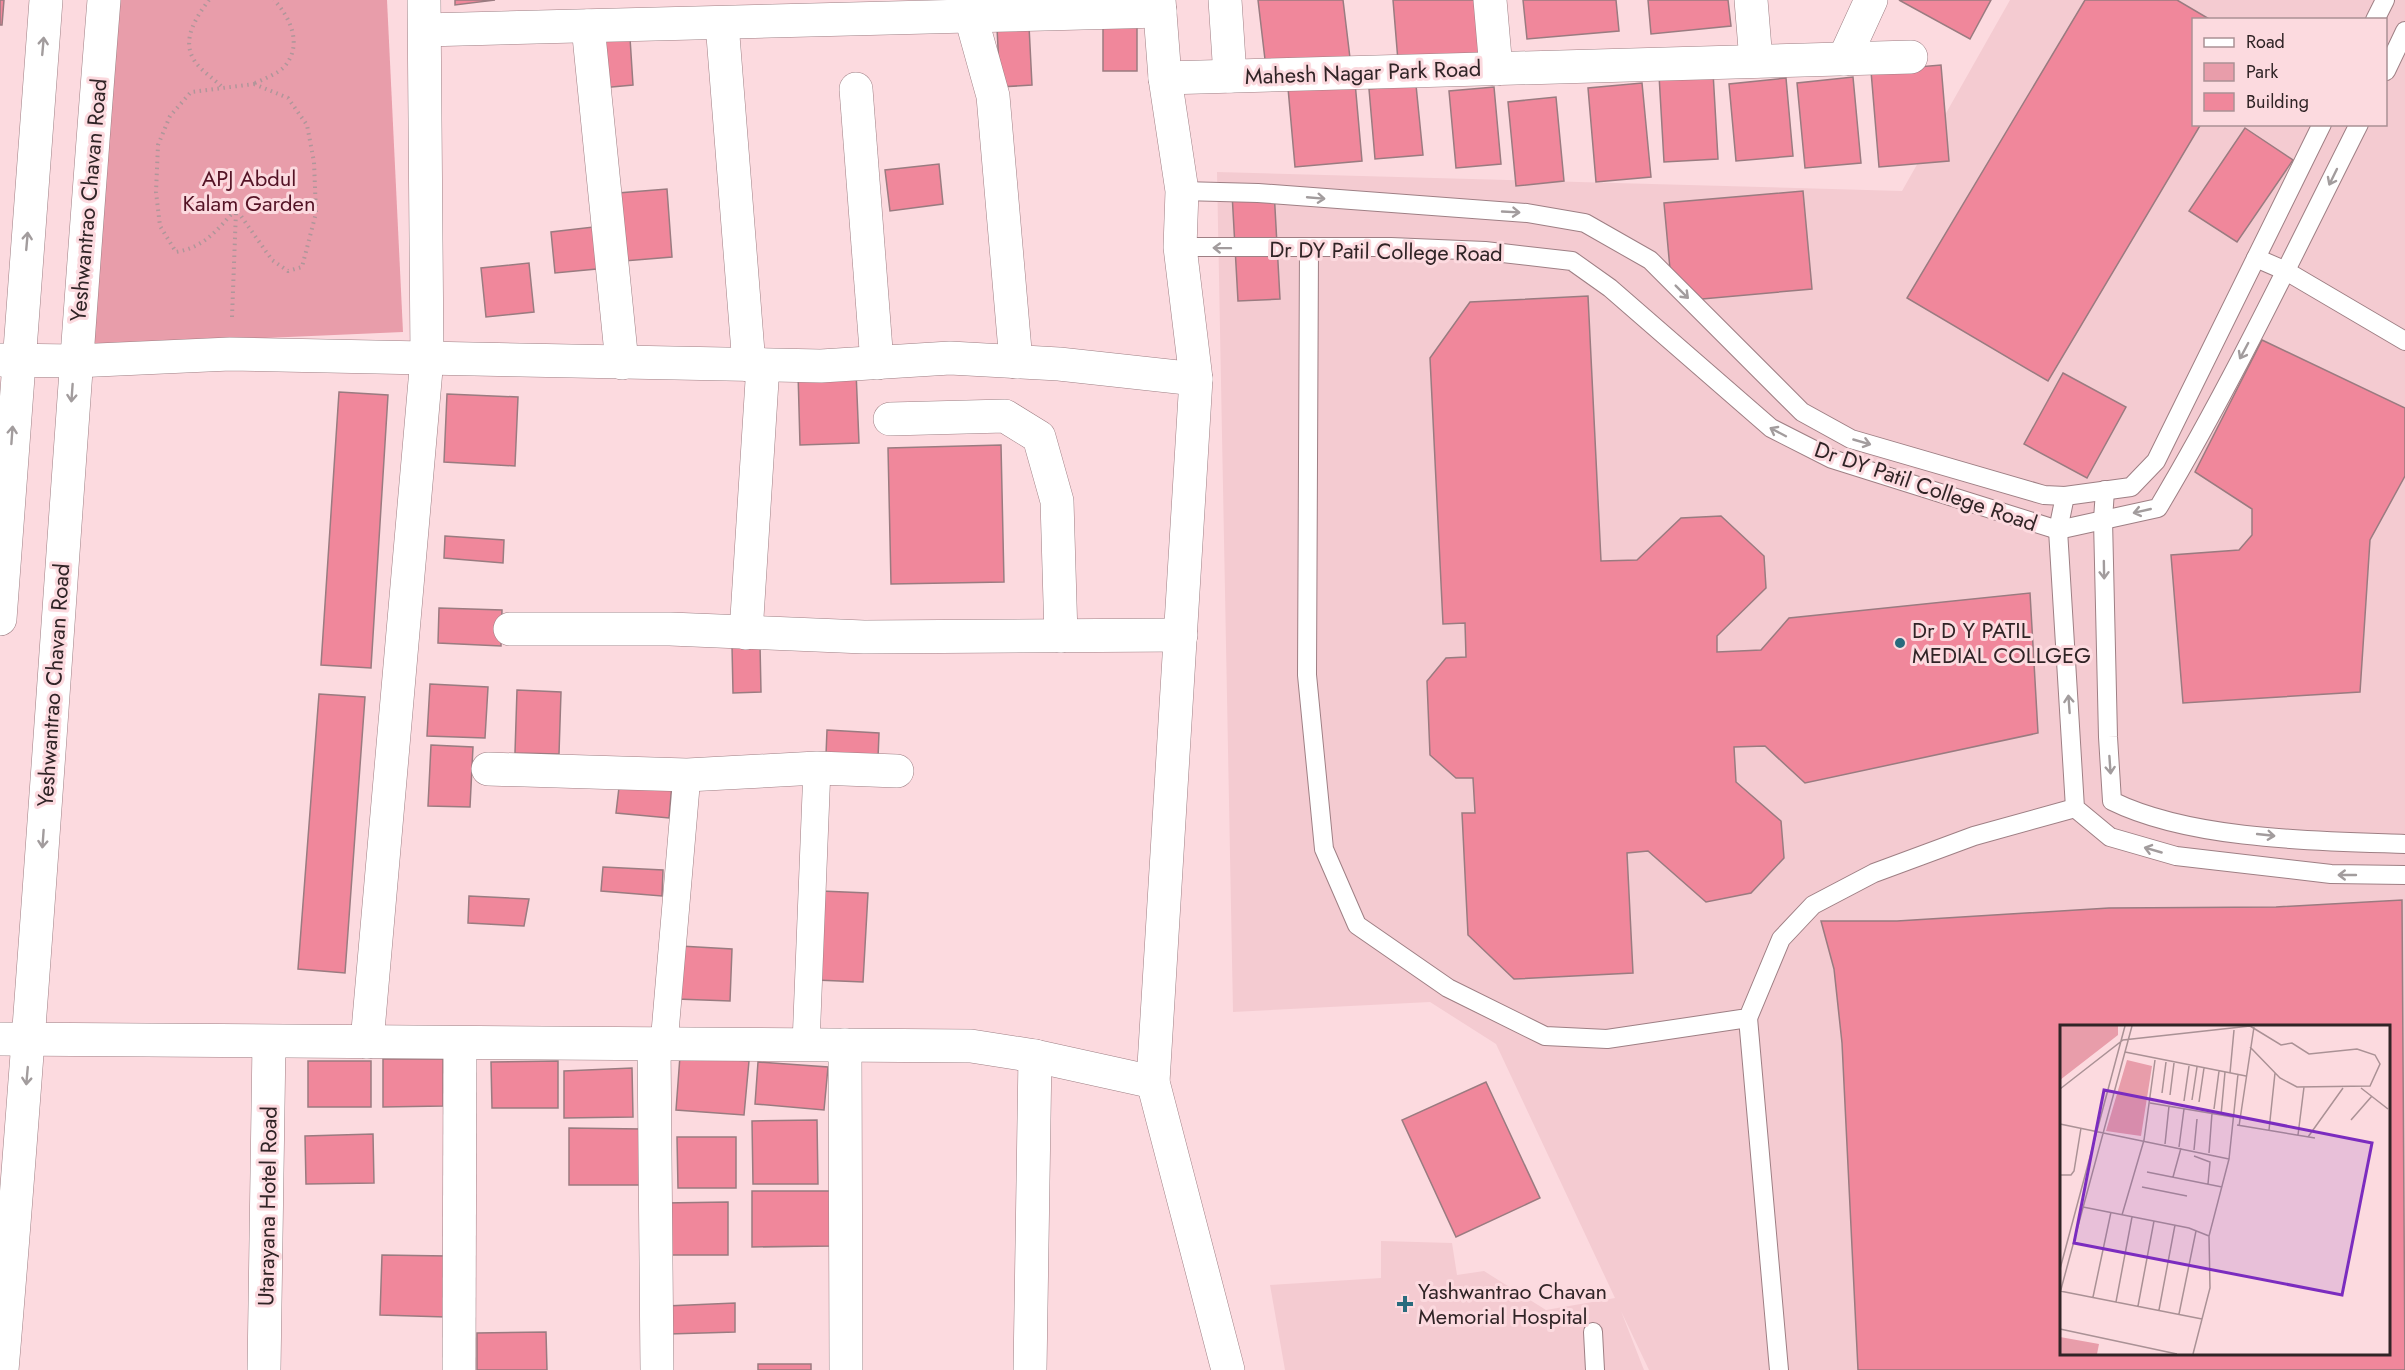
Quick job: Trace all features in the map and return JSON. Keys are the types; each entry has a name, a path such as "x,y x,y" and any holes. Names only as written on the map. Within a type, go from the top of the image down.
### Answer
{"street":[{"path":"0,619 9,360 46,0"},
{"name":"Yeshwantrao Chavan Road","path":"2,1370 15,1040 75,361 104,0"},
{"name":"Mahesh Nagar Park Road","path":"1225,0 1230,76"},
{"name":"Mahesh Nagar Park Road","path":"1490,0 1496,69"},
{"path":"1751,0 1756,61"},
{"path":"1844,59 1871,0"},
{"path":"367,1042 427,358 424,15 588,26 971,17 1054,7 1159,5 1165,78 1182,190 1180,247 1196,379 1154,1082 1228,1370"},
{"path":"971,17 993,96 1016,362"},
{"path":"722,23 756,365 746,633"},
{"path":"588,26 622,363"},
{"name":"Mahesh Nagar Park Road","path":"1165,78 1911,57"},
{"path":"856,89 877,363"},
{"path":"9,360 75,361 230,354 756,365 877,363 950,358 1196,379"},
{"path":"890,419 1005,416 1039,437 1057,501 1061,636"},
{"path":"510,629 670,629 864,637 1181,635"},
{"path":"806,1044 817,768"},
{"path":"488,769 687,774 817,768 897,771"},
{"path":"657,1370 659,1044 687,774"},
{"path":"15,1040 971,1046 1035,1056 1154,1082"},
{"name":"Utarayana Hotel Road","path":"264,1370 269,1042"},
{"path":"459,1370 460,1043"},
{"path":"845,1045 846,1370"},
{"path":"1030,1370 1035,1056"}],"lane":[{"path":"2376,18 2385,0"},
{"path":"2387,67 2405,32"},
{"name":"Dr DY Patil College Road","path":"1182,190 1527,213 1585,223 1650,260 1802,412 1851,439 2044,495 2065,496 2131,487 2156,461 2321,126"},
{"name":"Dr DY Patil College Road","path":"1180,247 1309,249 1391,247 1485,251 1572,261 1610,288 1771,428 1832,459 2058,530 2158,508 2188,458 2286,271 2358,126"},
{"path":"1309,249 1307,675 1324,849 1357,925 1448,988 1545,1036 1607,1039 1748,1018"},
{"path":"2256,258 2286,271 2405,341"},
{"path":"2105,490 2103,520 2108,737 2112,801 2139,814 2205,829 2331,842 2405,844"},
{"path":"2065,496 2058,530 2075,808 2110,837 2176,856 2331,874 2405,875"},
{"path":"1779,1370 1748,1018 1780,939 1813,905 1874,873 1974,836 2075,808"},
{"path":"1593,1332 1595,1370"}],"path":[{"path":"209,0 192,22 190,43 194,60 221,86"},
{"path":"236,209 213,235 194,249 176,252 160,226 156,192 158,145 170,116 191,92 221,86 254,84 283,68 292,54 294,34 286,13 274,0"},
{"path":"236,209 272,260 288,271 302,267 316,213 314,162 307,125 288,98 254,84"},
{"path":"230,354 236,209"}],"shaded area":[{"path":"2010,0 2405,0 2405,1370 1649,1370 1621,1311 1644,1370 1285,1370 1270,1285 1381,1278 1381,1241 1452,1243 1457,1275 1484,1271 1546,1310 1615,1298 1496,1044 1430,1002 1233,1012 1217,172 1902,191"}],"green space":[{"name":"APJ Abdul Kalam Garden","path":"119,0 387,0 403,332 87,346"}],"building":[{"path":"0,0 4,0 2,25 0,25"},
{"path":"455,0 495,0 455,5"},
{"path":"1258,0 1343,0 1350,58 1266,68"},
{"path":"1393,0 1480,0 1485,53 1398,61"},
{"path":"1523,0 1616,0 1619,31 1527,39"},
{"path":"1648,0 1728,0 1731,26 1651,34"},
{"path":"1899,0 1991,0 1970,39"},
{"path":"2085,0 2177,0 2208,18 2192,18 2192,126 2200,126 2048,381 1907,298"},
{"path":"1103,21 1137,22 1137,71 1103,71"},
{"path":"1029,26 1032,85 1000,87 997,28"},
{"path":"630,38 633,85 601,88 597,41"},
{"path":"1941,65 1949,161 1879,167 1871,71"},
{"path":"1713,72 1718,159 1664,162 1659,75"},
{"path":"1853,77 1861,163 1805,168 1797,83"},
{"path":"1786,78 1793,156 1736,161 1729,84"},
{"path":"1355,82 1362,161 1295,167 1288,88"},
{"path":"1642,83 1651,177 1596,182 1588,88"},
{"path":"1416,85 1423,155 1375,159 1369,89"},
{"path":"1494,87 1501,164 1456,168 1449,91"},
{"path":"1556,97 1564,181 1516,186 1508,102"},
{"path":"2245,128 2293,160 2237,242 2189,211"},
{"path":"939,164 943,204 890,211 885,170"},
{"path":"667,189 672,257 624,261 618,193"},
{"path":"1274,190 1280,299 1238,301 1232,193"},
{"path":"1803,191 1812,289 1702,299 1670,269 1664,203"},
{"path":"602,226 607,268 555,273 551,232"},
{"path":"529,263 534,312 486,317 481,268"},
{"name":"Dr D Y PATIL MEDIAL COLLGEG","path":"1588,296 1601,561 1637,560 1681,518 1721,516 1764,556 1766,588 1717,636 1717,652 1761,650 1789,618 2030,593 2038,733 1805,783 1765,746 1734,747 1736,782 1781,821 1784,858 1751,893 1706,902 1648,851 1627,853 1633,973 1514,979 1468,935 1462,813 1475,813 1473,778 1456,778 1430,755 1427,681 1446,658 1466,657 1465,623 1443,624 1430,358 1470,302"},
{"path":"2262,340 2405,408 2405,476 2370,540 2360,692 2183,703 2171,555 2239,550 2252,535 2252,509 2195,472"},
{"path":"856,371 859,443 800,445 798,372"},
{"path":"2063,373 2126,407 2087,478 2024,444"},
{"path":"339,392 388,395 371,668 321,665"},
{"path":"447,394 518,397 515,466 444,462"},
{"path":"1001,445 1004,582 891,584 888,448"},
{"path":"445,536 504,540 503,563 444,558"},
{"path":"439,608 502,610 501,646 438,643"},
{"path":"760,645 761,692 733,693 732,646"},
{"path":"430,684 488,687 485,738 427,736"},
{"path":"517,690 561,692 559,754 515,753"},
{"path":"319,694 365,697 345,973 298,969"},
{"path":"827,730 879,733 878,758 826,755"},
{"path":"431,745 473,747 470,807 428,806"},
{"path":"620,779 672,784 669,818 616,813"},
{"path":"603,867 663,870 662,896 601,891"},
{"path":"821,891 868,893 863,982 816,980"},
{"path":"469,896 529,899 524,926 468,923"},
{"path":"2402,900 2405,1370 1858,1370 1842,1043 1834,969 1821,921 1897,921 2109,908 2276,907"},
{"path":"680,946 732,949 730,1001 677,999"},
{"path":"680,1056 749,1061 744,1115 676,1110"},
{"path":"383,1059 443,1059 443,1106 383,1107"},
{"path":"308,1061 371,1061 371,1107 308,1107"},
{"path":"558,1061 558,1108 492,1108 491,1062"},
{"path":"758,1062 828,1067 824,1110 755,1104"},
{"path":"632,1068 633,1117 564,1118 564,1071"},
{"path":"1486,1082 1540,1198 1456,1237 1402,1120"},
{"path":"817,1120 818,1184 753,1184 752,1121"},
{"path":"569,1128 642,1129 642,1185 569,1185"},
{"path":"373,1134 374,1183 306,1184 305,1136"},
{"path":"677,1137 736,1137 736,1188 678,1188"},
{"path":"752,1191 832,1191 832,1246 752,1247"},
{"path":"728,1202 728,1255 664,1255 664,1203"},
{"path":"382,1255 447,1256 446,1317 380,1315"},
{"path":"735,1303 735,1332 669,1334 666,1306"},
{"path":"546,1332 547,1370 477,1370 477,1333"},
{"path":"758,1364 811,1364 811,1370 758,1370"}],"place":[{"name":"Dr D Y PATIL MEDIAL COLLGEG","path":"1900,643"},
{"name":"Yashwantrao Chavan Memorial Hospital","path":"1405,1304"}]}
